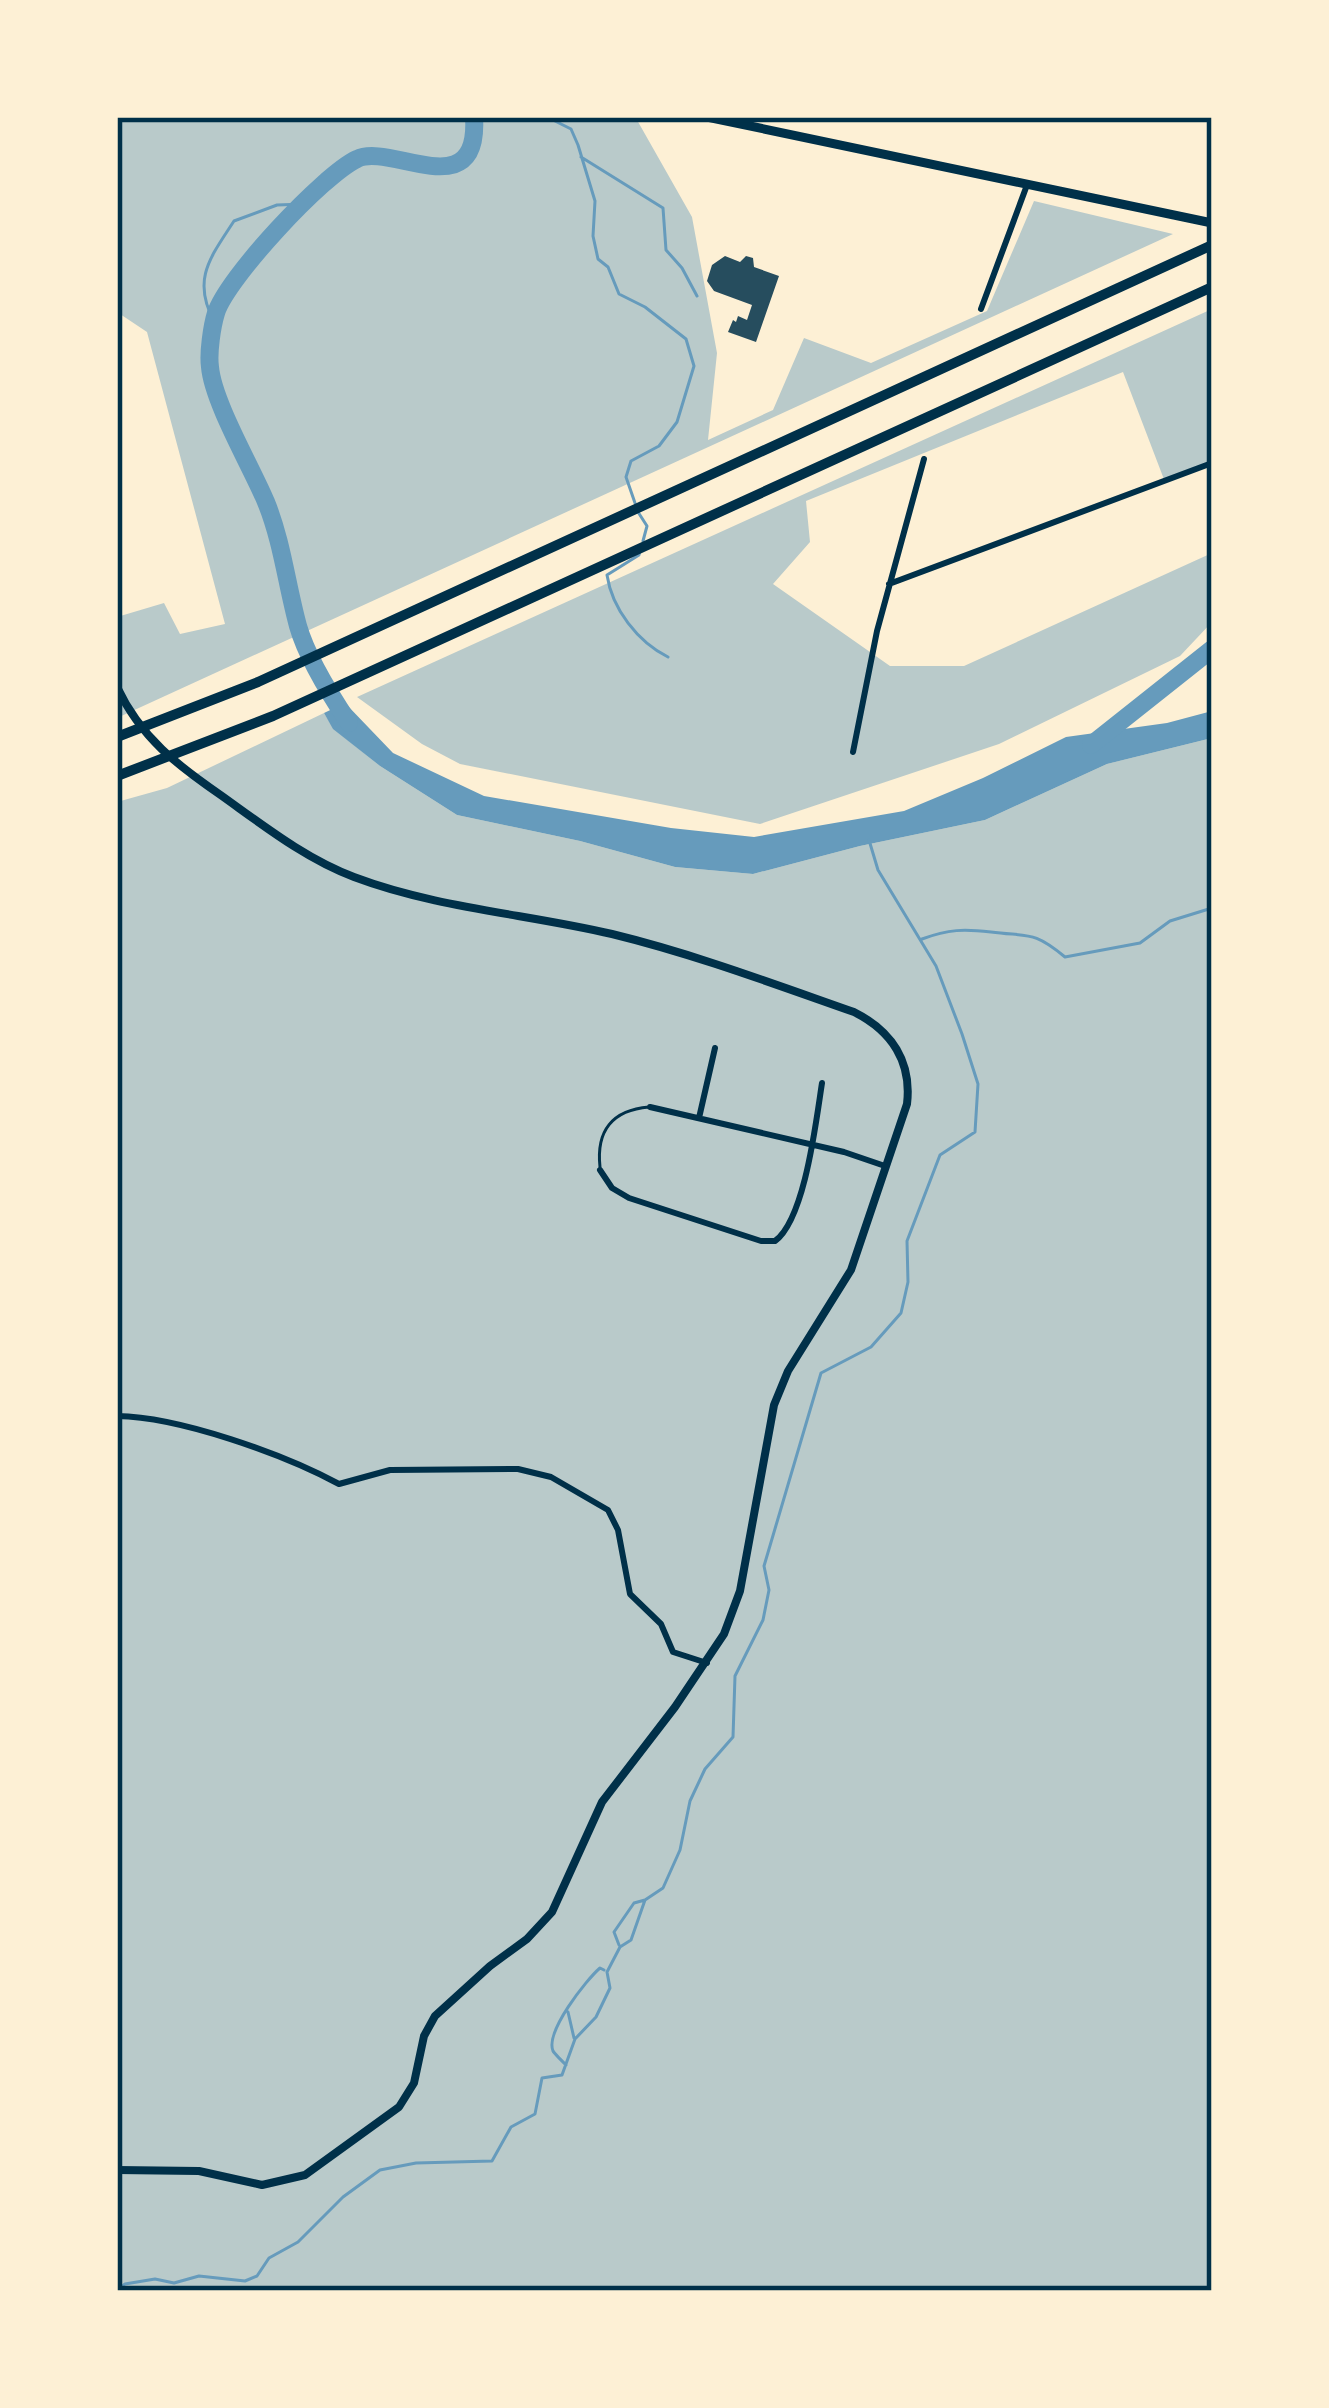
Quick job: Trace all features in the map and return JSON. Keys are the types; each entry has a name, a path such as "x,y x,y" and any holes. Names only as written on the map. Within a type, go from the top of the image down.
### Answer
{"highway":[{"path":"117,737 242,689 1212,245"},
{"path":"122,775 274,716 1212,286"}],"main road":[{"path":"707,117 1212,224"}],"street":[{"path":"980,309 1028,185"},
{"path":"853,752 889,584 923,459"},
{"path":"889,584 1212,463"},
{"path":"117,687 134,720 163,753 312,857 402,892 634,940 700,959 866,1017 895,1044 910,1084 851,1270 788,1371 774,1405 740,1591 724,1634 707,1663 612,1785 552,1912 527,1939 435,2015 424,2036 414,2084 390,2116 304,2175 277,2184 247,2183 199,2171 117,2170"},
{"path":"699,1118 715,1048"},
{"path":"600,1170 612,1188 629,1198 770,1243 787,1228 813,1145 822,1083"},
{"path":"650,1107 885,1166"},
{"path":"117,1416 146,1416 299,1462 339,1484 390,1470 518,1469 551,1477 608,1510 618,1530 631,1594 661,1624 673,1652 707,1663"}],"lane":[{"path":"600,1170 597,1144 608,1122 629,1108 650,1107"}],"shaded area":[{"path":"124,117 637,120 692,217 717,353 708,440 773,410 804,338 871,363 987,311 1034,201 1173,234 117,718 117,617 164,603 180,634 225,624 147,332 117,312 117,130"},
{"path":"1212,309 1212,463 1165,482 1123,372 806,501 810,542 773,584 890,666 964,666 1212,553 1212,622 1180,656 999,744 760,824 460,764 422,744 357,697"},
{"path":"324,713 334,729 380,766 457,815 675,867 753,874 985,820 1107,764 1212,738 1212,2291 117,2291 117,802 167,788"}],"water":[{"path":"345,703 393,753 484,796 754,837 904,811 1066,737 1167,723 1212,711 1212,738 1107,764 985,820 753,874 675,867 457,815 380,766 333,729 324,713"}],"building":[{"path":"725,256 740,262 746,256 753,258 754,267 779,276 756,342 728,332 738,316 747,320 752,305 714,291 707,281 712,265"}],"waterway":[{"path":"349,723 302,638 272,517 218,398 210,361 213,325 224,297 256,253 342,169 372,156 448,166 463,160 472,144 474,117"},
{"path":"547,117 571,129 578,145 595,201 593,236 598,259 608,267 619,294 645,307 686,339 694,366 677,422 659,446 631,461 626,477 635,503"},
{"path":"581,157 663,208 666,250 697,296"},
{"path":"215,323 204,282 211,258 234,221 277,205 305,204"},
{"path":"638,512 647,526 643,541"},
{"path":"640,551 607,575 610,588 628,623 668,657"},
{"path":"1091,745 1212,649"},
{"path":"117,2290 155,2279 174,2283 199,2276 245,2281 257,2276 269,2258 298,2242 343,2197 380,2170 416,2163 492,2161 511,2127 535,2114 542,2078 562,2075 575,2039 596,2017 610,1988 607,1972 620,1947 631,1940 645,1900 663,1888 680,1850 690,1801 705,1769 733,1737 735,1676 763,1620 769,1590 764,1566 821,1373 871,1347 901,1313 908,1282 907,1241 940,1155 975,1132 978,1084 962,1034 936,966 878,870 869,840"},
{"path":"922,939 964,930 1022,935 1045,942 1065,957 1140,943 1170,921 1212,908"},
{"path":"619,1945 614,1932 634,1903 645,1900"},
{"path":"566,2065 553,2051 555,2032 586,1983 600,1968 604,1970"},
{"path":"568,2012 574,2038"}]}
